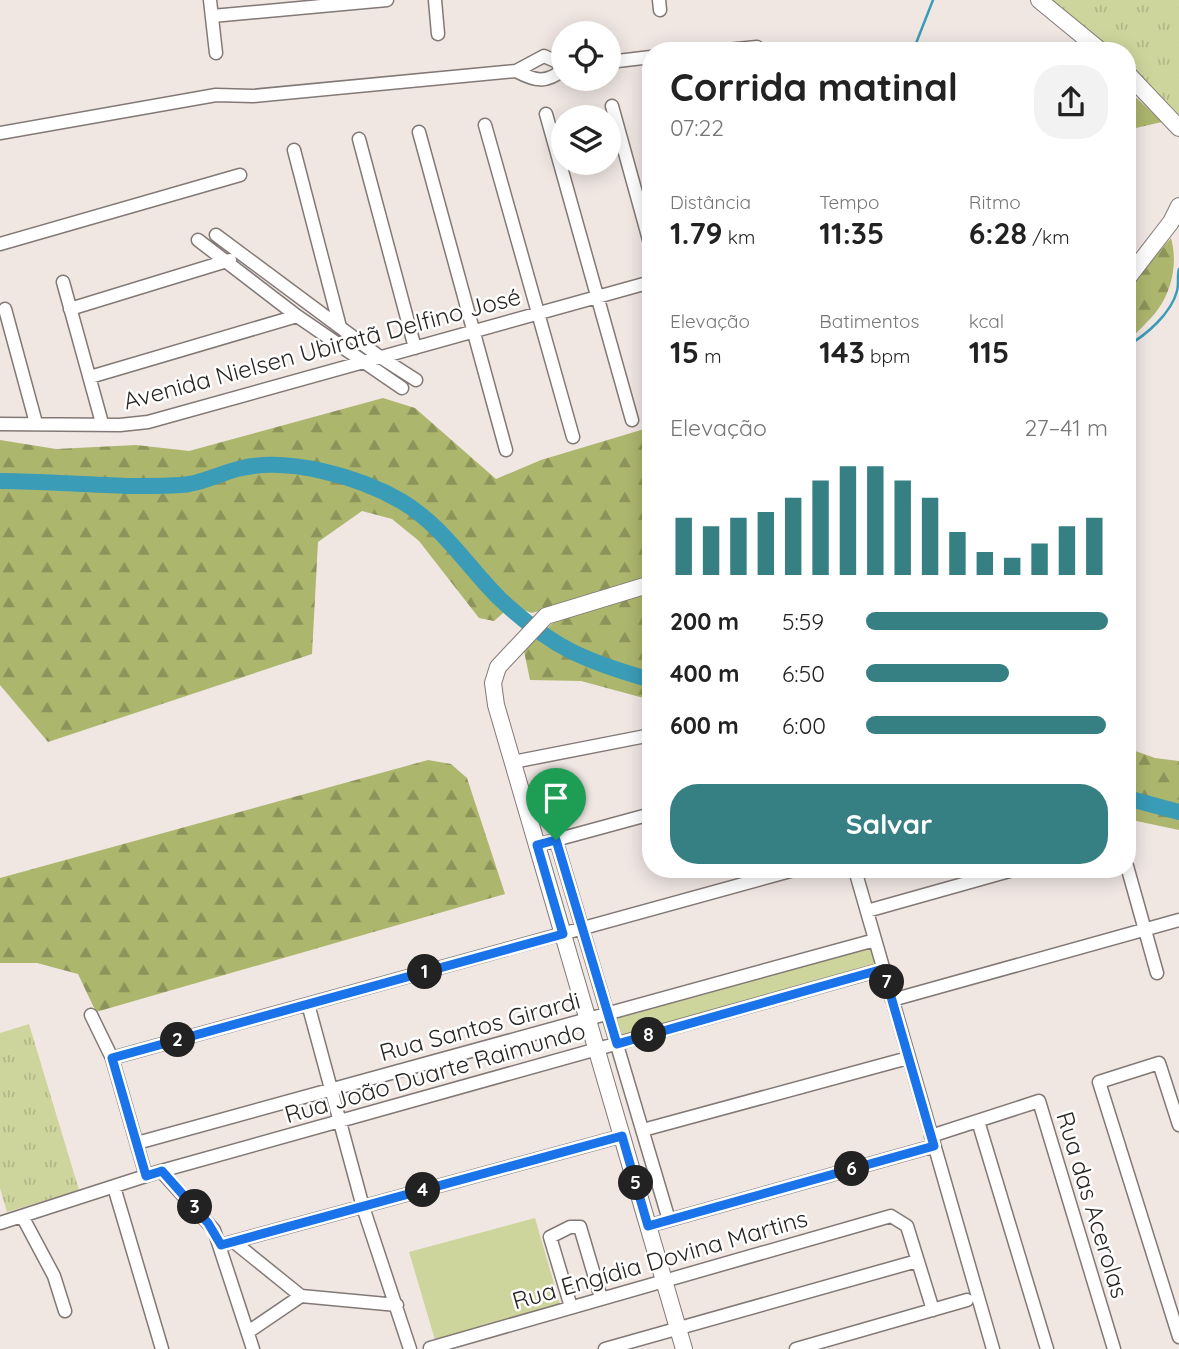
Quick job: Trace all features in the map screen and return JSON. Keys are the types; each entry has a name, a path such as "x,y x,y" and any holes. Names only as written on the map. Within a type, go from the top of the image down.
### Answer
{"main road":[{"path":"1039,0 1090,42"},
{"path":"1136,83 1179,128"},
{"path":"1136,268 1175,219 1179,206"},
{"path":"642,587 546,616 498,667 493,682 513,762 684,1349"}],"street":[{"path":"210,0 216,53"},
{"path":"212,16 387,0"},
{"path":"435,0 438,34"},
{"path":"0,133 216,95 253,96 516,71 539,56 551,61"},
{"path":"621,61 642,59"},
{"path":"516,71 536,80 546,80 551,76"},
{"path":"546,114 632,420"},
{"path":"485,125 573,437"},
{"path":"419,132 506,450"},
{"path":"359,139 415,348"},
{"path":"621,139 642,214"},
{"path":"294,150 340,327"},
{"path":"0,244 240,175"},
{"path":"216,235 380,358 416,380"},
{"path":"198,240 298,316 401,388"},
{"path":"71,309 228,263 239,252"},
{"path":"63,282 102,423"},
{"name":"Avenida Nielsen Ubiratã Delfino José","path":"0,424 148,422 642,284"},
{"path":"5,309 36,423"},
{"path":"90,377 298,316"},
{"path":"513,762 642,738"},
{"path":"537,845 642,816"},
{"path":"556,840 669,1220"},
{"path":"112,1058 765,878"},
{"path":"857,878 990,1348"},
{"path":"867,911 985,878"},
{"path":"1130,878 1157,973"},
{"path":"892,1000 1179,920"},
{"name":"Rua Santos Girardi","path":"137,1143 875,940"},
{"name":"Rua João Duarte Raimundo","path":"0,1223 162,1171 883,969"},
{"path":"308,1004 363,1207 410,1349"},
{"path":"91,1015 112,1058 146,1176"},
{"path":"643,1130 908,1058"},
{"path":"1179,1125 1160,1063 1099,1082 1179,1337"},
{"name":"Rua das Acerolas","path":"648,1226 932,1141 978,1121 1039,1101 1114,1349"},
{"path":"978,1121 1047,1349"},
{"path":"227,1244 622,1136"},
{"path":"162,1171 227,1244 301,1296 397,1305"},
{"path":"114,1186 162,1349"},
{"path":"22,1216 49,1264 65,1311"},
{"name":"Rua Engídia Dovina Martins","path":"429,1348 891,1216 902,1220 907,1226 918,1261"},
{"path":"571,1307 550,1237 570,1227 580,1227 601,1298"},
{"path":"227,1244 253,1349"},
{"path":"606,1349 918,1261 933,1310"},
{"path":"248,1332 301,1296"},
{"path":"796,1349 967,1300"}],"green space":[{"path":"1052,0 1179,0 1179,117 1136,72 1136,42 1102,42"},
{"path":"1136,97 1162,122 1136,128"},
{"path":"1171,238 1174,260 1167,293 1156,313 1136,333 1136,278"},
{"path":"383,398 415,408 496,479 541,460 642,430 642,580 532,613 511,606 494,621 479,618 419,541 392,519 362,511 318,542 312,654 48,742 0,685 0,440 56,449 136,445 189,451"},
{"path":"642,595 642,698 581,681 530,680 524,651 555,621"},
{"path":"1136,751 1155,758 1179,761 1179,830 1136,821"},
{"path":"428,760 451,764 467,778 505,894 96,1012 78,974 37,963 0,963 0,878"},
{"path":"871,945 877,967 621,1037 615,1016"},
{"path":"29,1024 79,1190 7,1212 0,1188 0,1033"},
{"path":"535,1218 560,1304 435,1340 409,1252"}],"waterway":[{"path":"917,42 933,0"},
{"path":"1136,340 1164,316 1174,300 1179,269"},
{"path":"0,481 181,485 261,465 302,467 345,477 384,492 416,511 441,534 499,598 535,629 587,659 642,677"},
{"path":"1136,800 1179,812"}],"route":[{"path":"556,840 617,1044 883,969 934,1146 648,1226 622,1136 221,1245 214,1230 162,1171 146,1176 112,1058 563,934 537,845 556,840"}]}
